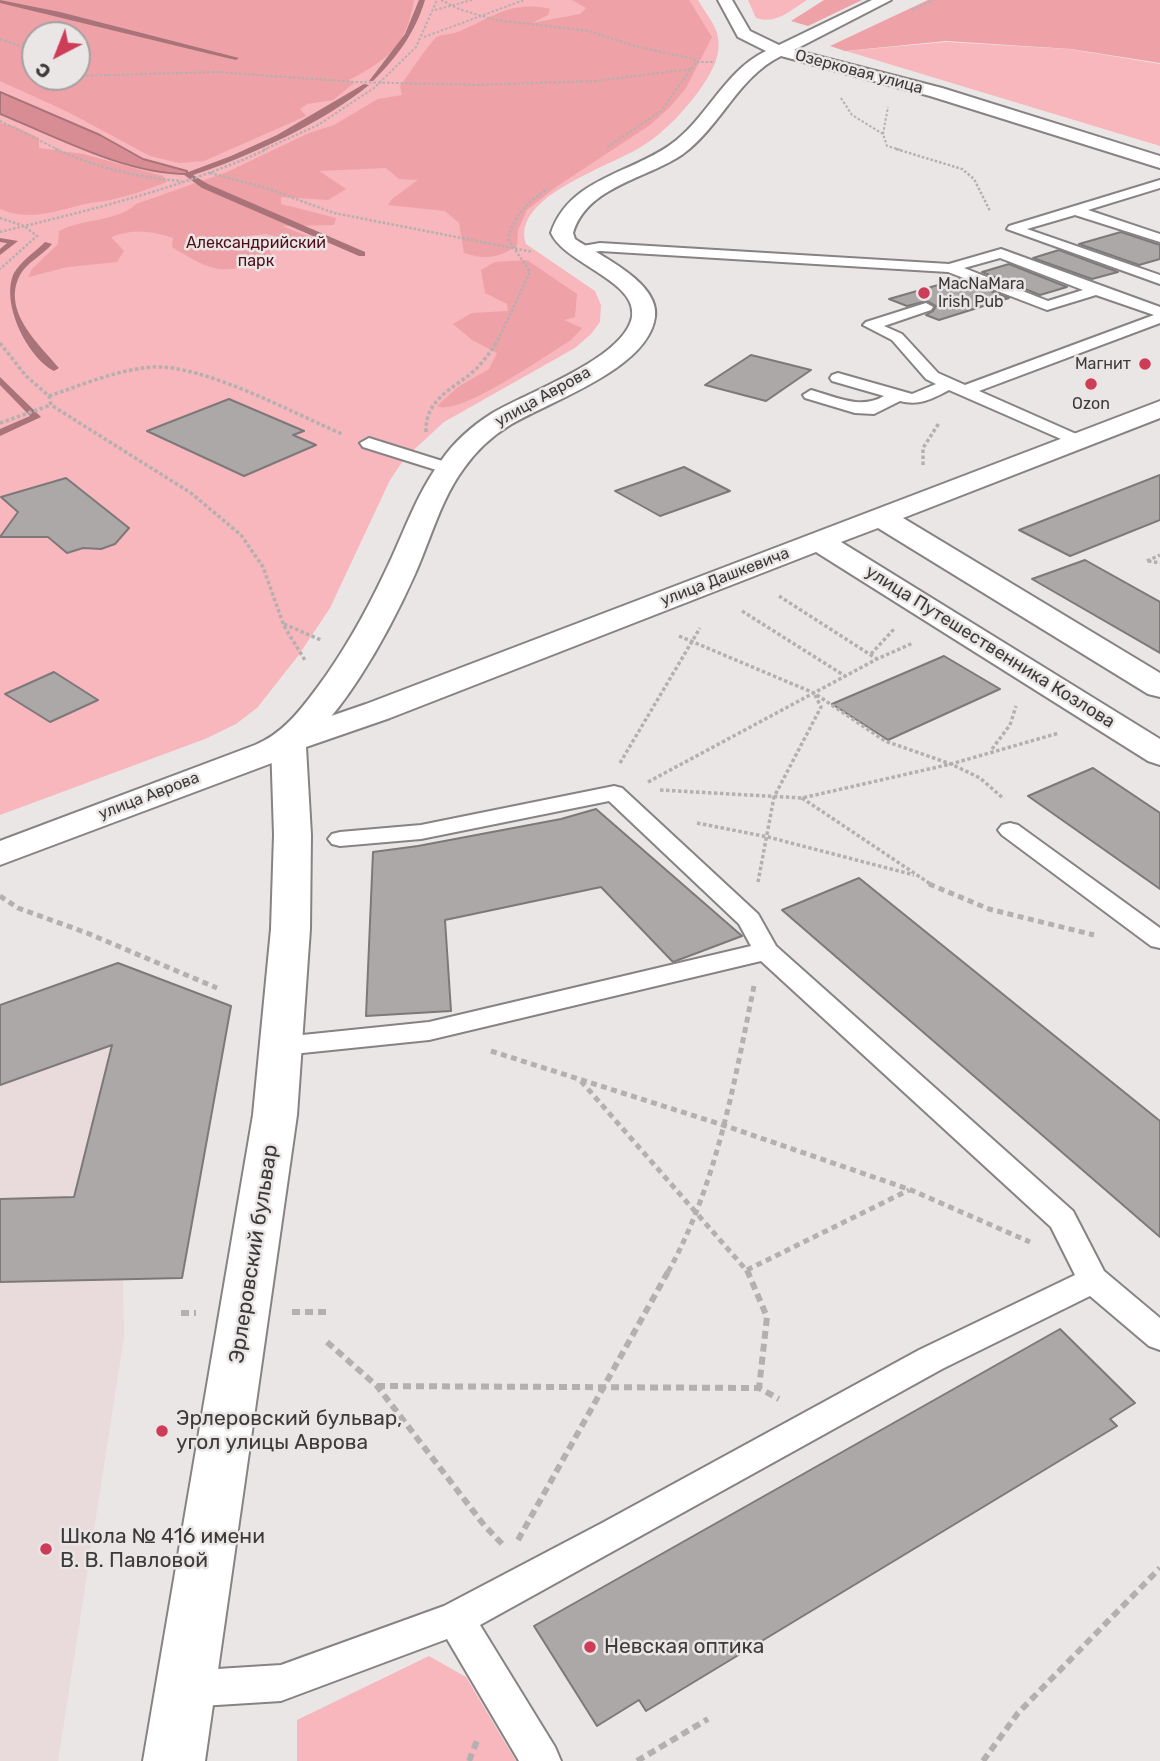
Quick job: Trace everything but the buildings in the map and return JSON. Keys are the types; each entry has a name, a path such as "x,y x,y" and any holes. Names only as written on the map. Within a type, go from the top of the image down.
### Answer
{"street":[{"path":"725,0 744,34 777,50"},
{"path":"576,251 566,242 562,233 569,214 584,199 679,148 720,106 745,71 777,50 884,0"},
{"name":"Озерковая улица","path":"777,50 835,59 912,77 1160,152"},
{"name":"Озерковая улица","path":"777,50 936,92 1160,162"},
{"name":"улица Аврова","path":"0,854 288,743 324,700 368,635 400,573 438,485 462,452 485,430 613,357 632,341 640,328 644,315 642,302 632,287 576,251"},
{"name":"улица Дашкевича","path":"288,743 378,711 1160,409"},
{"path":"881,517 1160,687"},
{"name":"улица Путешественника Козлова","path":"819,541 1160,754"},
{"name":"Эрлеровский бульвар","path":"174,1761 275,1115 283,1046 292,864 292,787 288,743"}],"lane":[{"path":"1014,229 1160,184"},
{"path":"1074,210 1160,239"},
{"path":"1014,229 1160,280"},
{"path":"576,251 600,247 950,268 1047,306 1098,290"},
{"path":"950,268 1001,253 1160,312"},
{"path":"926,307 871,325 897,337 932,376 1077,441"},
{"path":"966,390 1160,318"},
{"path":"838,377 912,399 923,397 949,383"},
{"path":"811,395 855,408 874,409 898,395"},
{"path":"369,443 449,469"},
{"path":"340,839 421,832 535,811 627,798 750,920 766,951 1062,1219 1093,1280 1160,1337"},
{"path":"1010,830 1160,940"},
{"path":"283,1046 429,1031 766,951"},
{"path":"185,1689 281,1683 455,1619 587,1551 818,1420 999,1323 1093,1280"},
{"path":"455,1619 541,1761"}],"path":[{"path":"0,232 127,200 187,181 308,129 341,111 381,83 424,37 439,0 478,18 612,36 634,45 694,58 696,62"},
{"path":"435,10 472,0"},
{"path":"424,37 524,0"},
{"path":"0,39 21,46"},
{"path":"91,76 216,72 381,83 555,83 691,69"},
{"path":"834,96 842,98 848,104 852,116 861,123 883,134 887,146 962,169 974,179 995,222 1014,229"},
{"path":"0,121 46,146 72,156 160,181 187,181"},
{"path":"209,173 267,188 312,206 354,218 517,251 541,252"},
{"path":"0,218 24,226 37,236 0,270"},
{"path":"427,436 424,429 430,407 453,385 478,368 513,315 530,272 517,251"},
{"path":"0,343 26,376 49,396 51,405 175,481 242,536 260,562 284,624 306,662"},
{"path":"49,396 138,370 162,367 207,376 332,430"},
{"path":"0,424 51,405"},
{"path":"1160,555 1147,561 1160,563"},
{"path":"779,596 877,659"},
{"path":"742,611 845,676"},
{"path":"284,624 322,640"},
{"path":"627,798 616,771 700,628"},
{"path":"679,636 814,694 885,741 951,764 980,778 1014,807 1010,830"},
{"path":"627,798 845,676 920,639"},
{"path":"992,750 1010,725 1022,668"},
{"path":"750,920 774,797 821,707 814,694"},
{"path":"627,798 802,798 951,764 992,750 1060,733"},
{"path":"627,798 918,876"},
{"path":"802,798 918,876 953,896 977,905 1107,938"},
{"path":"0,896 18,908 87,933 217,988"},
{"path":"327,1342 377,1386 484,1525 511,1553 683,1245 726,1126 754,982 766,951"},
{"path":"429,1031 726,1126 911,1190 1047,1250 1093,1280"},
{"path":"580,1080 747,1270 767,1317 759,1388"},
{"path":"747,1270 911,1190"},
{"path":"377,1386 759,1388 818,1420"},
{"path":"983,1761 1018,1713 1160,1568"},
{"path":"637,1761 708,1719"}],"shaded area":[{"path":"0,92 100,135 143,159 187,171 187,174 140,168 116,161 0,114"},
{"name":"Школа № 416 имени В. В. Павловой","path":"118,963 231,1006 182,1278 123,1280 124,1337 58,1761 0,1761 0,1016 6,1014 0,1005"}],"green space":[{"name":"Александрийский парк","path":"0,0 698,0 717,33 719,45 708,77 695,96 675,119 644,145 567,184 548,197 533,211 525,227 526,244 595,291 601,305 600,322 575,348 444,422 405,458 390,480 330,608 298,656 257,708 236,724 205,739 0,815"},
{"path":"0,0 414,0 406,29 394,49 375,65 349,80 354,83 333,100 307,104 300,109 306,116 204,161 179,163 150,156 68,112 22,91 91,91 91,21 21,21 21,91 0,81"},
{"path":"572,0 689,0 712,37 686,88 670,107 650,125 556,187 527,210 518,230 517,246 510,250 485,257 464,253 459,223 445,211 388,205 418,180 399,179 386,168 319,171 346,189 328,200 281,197 281,204 336,218 334,225 282,226 307,236 296,241 266,234 238,237 242,244 269,249 272,257 256,263 230,269 209,267 172,247 173,238 157,233 134,232 111,237 124,251 117,262 68,267 28,277 32,269 58,244 59,231 119,214 136,204 227,172 309,133 334,125 378,99 402,95 400,86 437,37 458,32 513,9 550,9 548,15 532,23 580,14 586,8"},
{"path":"748,0 807,0 777,18 763,20 756,18"},
{"path":"824,0 862,0 808,26 791,21"},
{"path":"928,0 1160,0 1160,63 1071,49 946,41 845,51 830,46"},
{"path":"946,42 1069,49 1160,64 1160,146 846,51"},
{"path":"0,123 14,126 39,138 39,148 83,154 163,176 167,182 106,201 40,214 10,213 0,209"},
{"path":"527,260 577,294 575,317 564,320 582,328 571,340 483,394 448,407 437,406 458,387 489,369 497,353 472,340 453,324 472,313 508,311 507,304 485,293 481,270 495,262"},
{"path":"429,1656 466,1677 516,1761 297,1761 297,1720"}],"waterway":[{"path":"371,80 402,44 414,23 422,0"},
{"path":"0,1 236,58"},
{"path":"362,254 205,186 187,174 257,147 324,112 366,85"},
{"path":"0,240 14,241 0,253"},
{"path":"48,244 16,275 12,302 20,326 54,368"},
{"path":"0,380 36,417 0,433"}],"place":[{"name":"MacNaMara Irish Pub","path":"924,293"},
{"name":"Магнит","path":"1145,364"},
{"name":"Ozon","path":"1091,384"},
{"name":"Эрлеровский бульвар, угол улицы Аврова","path":"162,1431"},
{"name":"Школа № 416 имени В. В. Павловой","path":"46,1549"},
{"name":"Невская оптика","path":"590,1647"}]}
